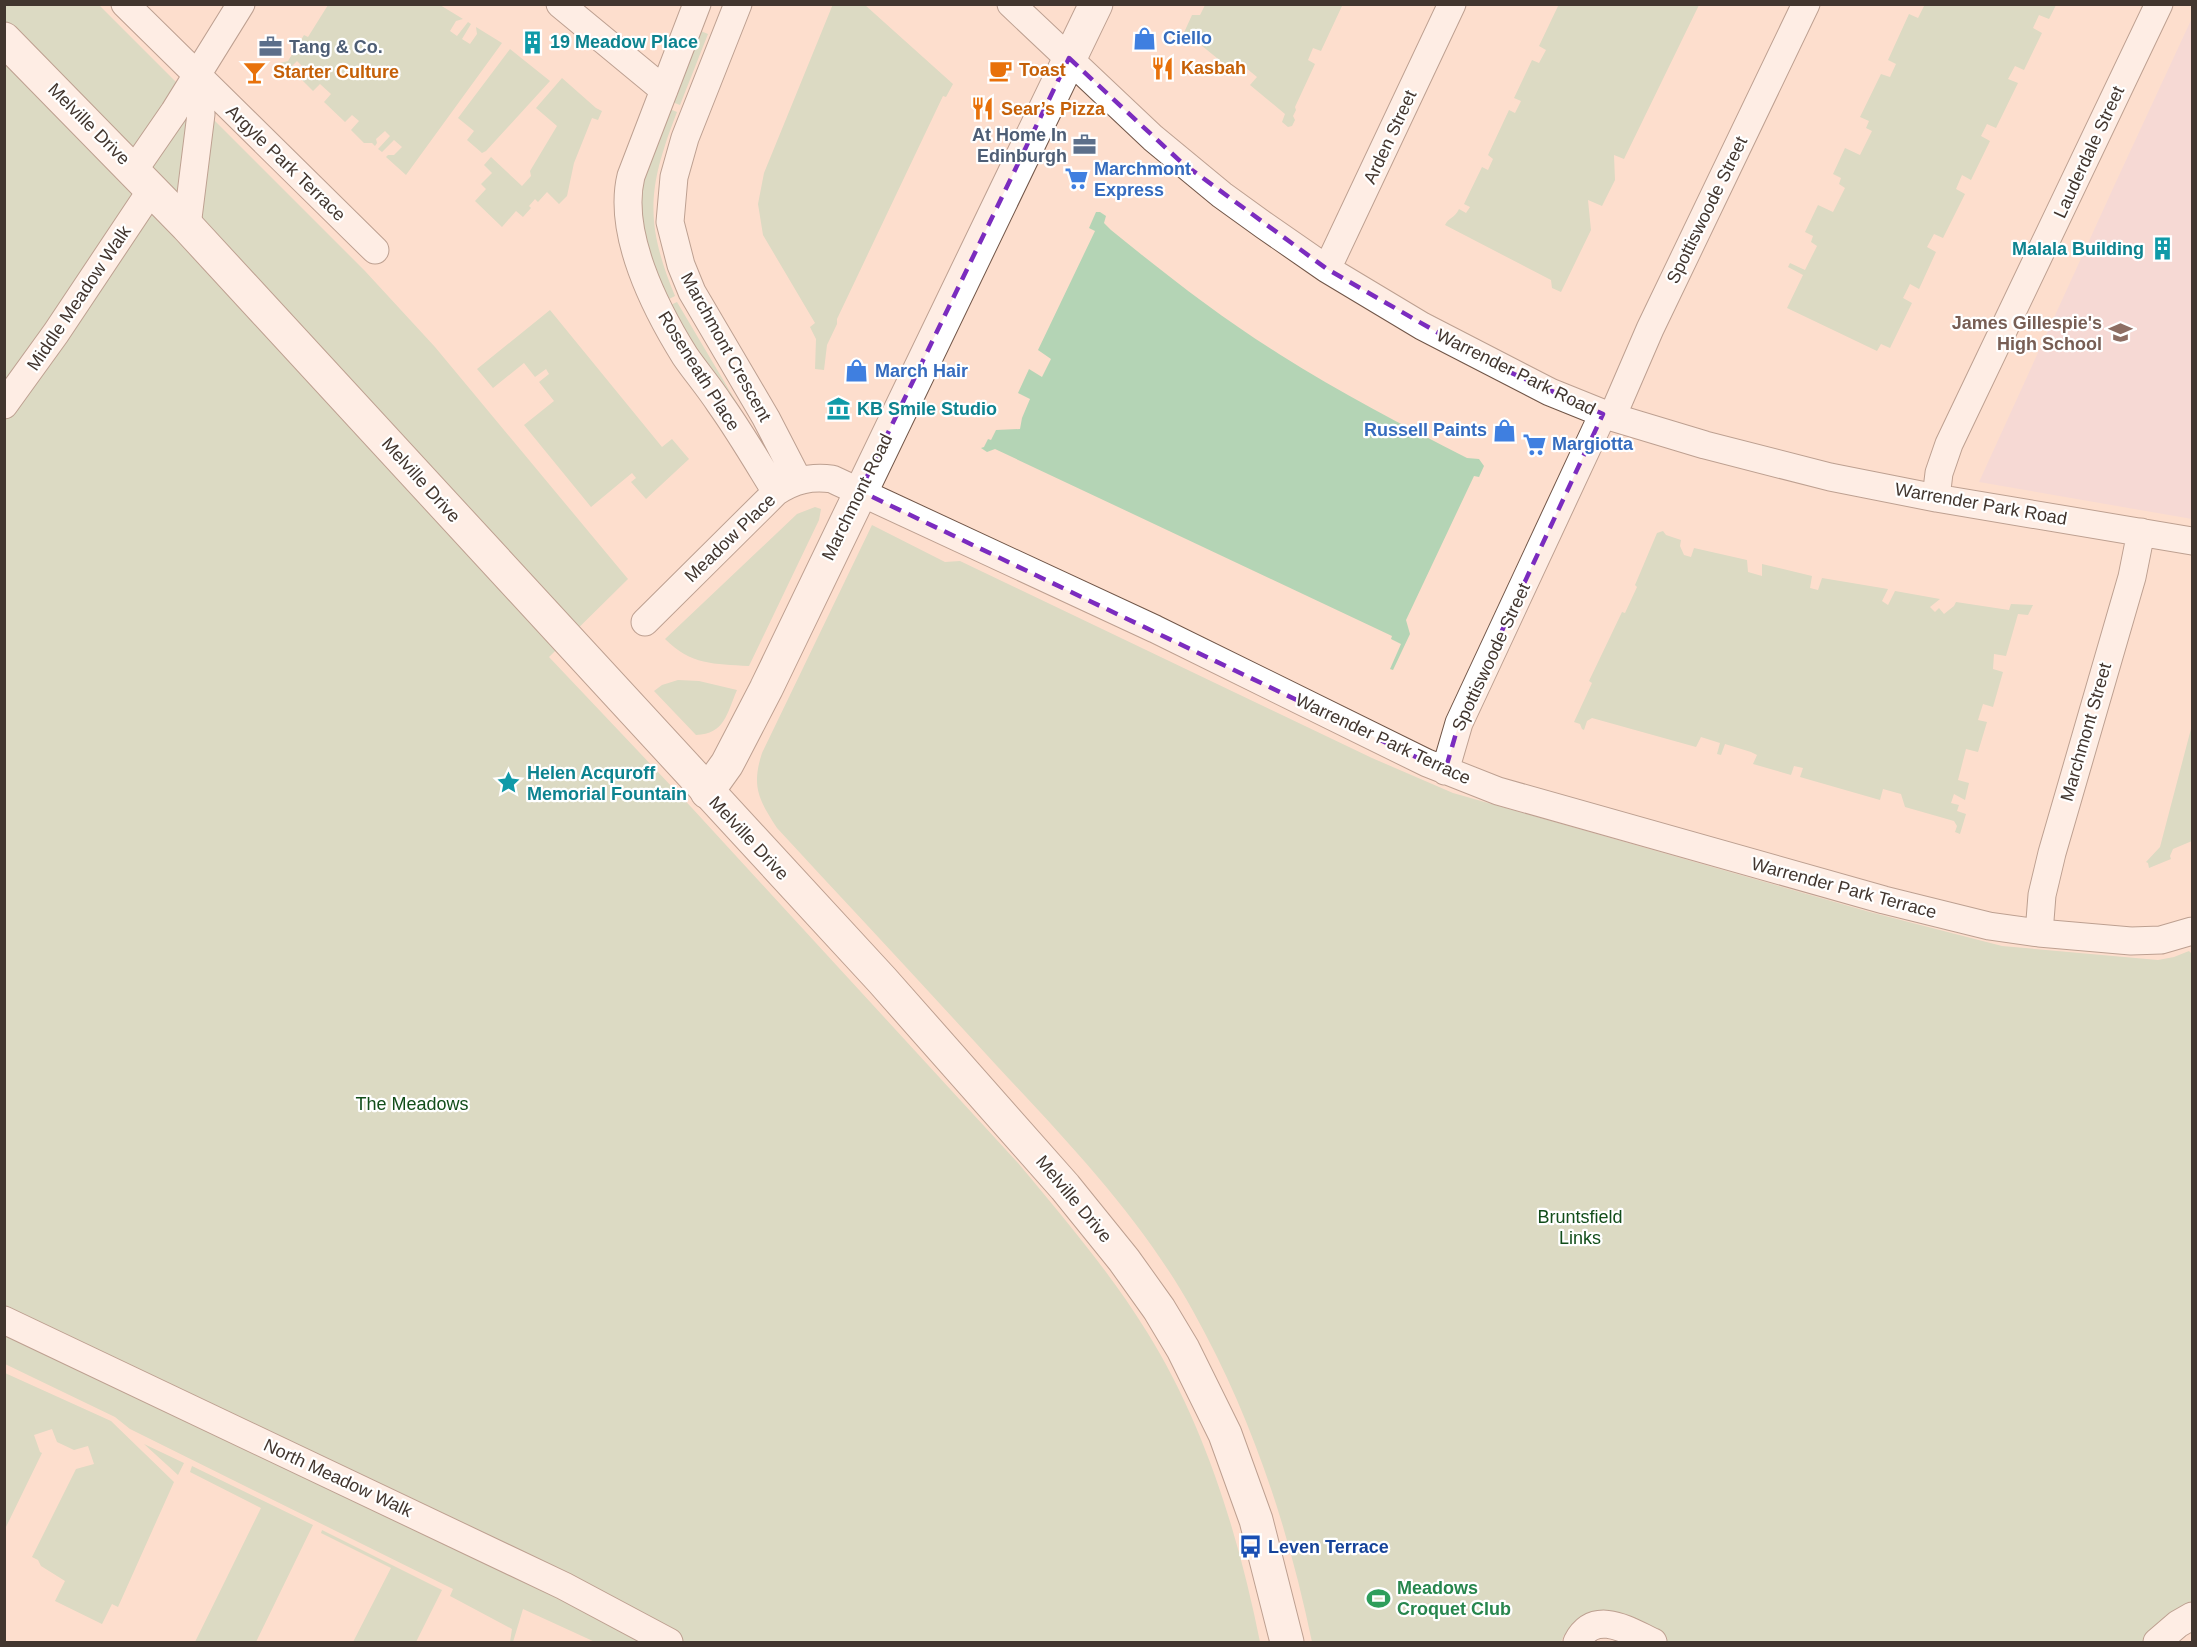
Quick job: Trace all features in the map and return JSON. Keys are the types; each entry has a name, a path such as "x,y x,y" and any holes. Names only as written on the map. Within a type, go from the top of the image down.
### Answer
{"main road":[{"name":"Marchmont Road","path":"707,792 727,764 766,689 1096,4"},
{"name":"Melville Drive","path":"4,39 188,226 874,972 1003,1115 1110,1241 1159,1309 1183,1349 1225,1434 1256,1520 1287,1642"}],"street":[{"name":"Argyle Park Terrace","path":"125,4 375,250"},
{"name":"Middle Meadow Walk","path":"4,405 56,333 143,179 196,76 241,4"},
{"path":"560,4 664,90"},
{"name":"Roseneath Place","path":"697,4 630,176 627,200 631,231 645,278 695,371 787,486"},
{"name":"Marchmont Crescent","path":"738,4 685,138 674,177 670,222 681,265 692,292 766,418 787,486"},
{"name":"Warrender Park Road","path":"1011,4 1181,162 1256,220 1327,268 1422,326 1550,392 1607,415 1705,445 1830,477 1936,498 2193,541"},
{"name":"Arden Street","path":"1327,268 1452,4"},
{"name":"Spottiswoode Street","path":"1445,771 1459,723 1806,4"},
{"name":"Lauderdale Street","path":"1936,498 1939,473 1950,444 2159,4"},
{"path":"188,226 201,114 196,76"},
{"path":"787,486 826,478 860,490"},
{"name":"Meadow Place","path":"645,622 787,486"},
{"name":"Warrender Park Terrace","path":"860,490 1166,634 1445,771 1514,796 1884,900 1971,922 2038,933 2131,941 2161,940 2193,932"},
{"name":"Marchmont Street","path":"2038,933 2046,876 2132,577 2141,532"},
{"name":"North Meadow Walk","path":"4,1320 564,1586 669,1642"},
{"path":"2157,1642 2178,1624 2193,1616"},
{"path":"1577,1642 1585,1632 1593,1627 1610,1623 1653,1642"}],"highlighted area":[{"path":"1069,58 1181,162 1327,269 1496,366 1603,414 1459,723 1445,771 860,491"}],"shaded area":[{"name":"James Gillespie's High School","path":"2192,18 2192,519 1979,482 2115,184"}],"green space":[{"path":"833,4 865,5 953,84 946,97 943,96 837,319 827,345 824,370 815,369 816,339 810,327 815,323 763,235 758,204 764,173"},
{"path":"1339,4 1342,6 1321,51 1313,48 1308,60 1315,64 1295,107 1293,116 1295,120 1292,126 1288,127 1282,122 1285,114 1250,85 1257,77 1246,68 1239,76 1196,41 1190,44 1182,37 1192,15 1200,15 1205,5"},
{"path":"1559,4 1699,5 1624,159 1614,155 1615,180 1602,206 1588,200 1591,230 1561,292 1552,288 1551,280 1445,225 1459,209 1466,213 1470,207 1464,204 1482,167 1488,170 1493,159 1488,155 1509,110 1515,113 1521,101 1514,98 1532,60 1539,63 1546,50 1539,46"},
{"name":"The Meadows","path":"4,5 99,5 365,271 435,347 628,579 549,657 692,808 1018,1163 1086,1245 1118,1288 1168,1368 1203,1443 1242,1562 1260,1642 595,1642 523,1609 513,1642 510,1642 512,1629 450,1596 453,1589 130,1429 115,1417 5,1364"},
{"path":"328,5 440,5 463,19 456,21 450,31 457,36 468,22 471,24 462,39 470,44 477,34 476,27 502,43 406,175 386,157 394,155 402,147 394,140 382,152 378,149 390,136 385,131 376,139 375,146 372,143 364,143 351,130 359,121 352,115 345,122 324,102 331,94 320,84 313,91 296,74 303,67 297,61 290,68 281,70 280,63 288,61 304,35 308,37"},
{"path":"1921,5 2056,5 2049,19 2039,15 2033,28 2042,33 2024,70 2015,66 2008,79 2018,83 1996,128 1987,124 1981,136 1990,141 1971,180 1962,175 1956,189 1965,194 1943,238 1934,234 1927,247 1936,252 1919,289 1910,284 1903,298 1912,303 1890,348 1881,344 1877,351 1787,308 1803,275 1788,267 1790,263 1805,270 1817,246 1811,242 1813,236 1805,232 1818,205 1833,212 1845,188 1839,184 1841,178 1833,174 1845,148 1860,155 1872,131 1866,128 1869,121 1860,117 1881,74 1890,77 1896,64 1888,60 1909,14 1918,18 1924,6"},
{"path":"696,29 708,34 680,105 667,100"},
{"path":"510,49 550,81 482,153 467,140 474,131 458,118"},
{"path":"562,78 602,111 598,120 592,118 574,163 567,196 559,204 547,192 538,202 535,199 523,217 516,211 502,227 475,201 486,189 481,184 492,173 484,165 491,157 522,186 531,176 530,171 557,126 536,108"},
{"path":"665,107 677,112 667,138 655,183 654,225 665,270 675,296 663,302 635,212"},
{"path":"1096,212 1106,216 1104,223 1152,263 1257,340 1348,395 1467,458 1479,459 1484,466 1479,477 1474,476 1406,620 1410,634 1393,670 1390,669 1401,644 1391,639 1392,636 995,449 987,452 981,448 988,439 991,440 996,430 1020,429 1030,399 1018,393 1029,369 1042,377 1051,359 1038,350 1095,231 1089,228"},
{"path":"677,302 757,437 666,307"},
{"path":"550,310 662,447 672,439 689,459 646,499 631,482 636,478 632,473 591,507 524,425 554,401 539,382 549,374 546,369 535,377 524,363 493,388 477,369"},
{"path":"815,507 821,509 819,520 749,666 704,662 684,654 665,639 797,514"},
{"name":"Bruntsfield Links","path":"872,525 945,562 960,561 1372,758 1453,793 1870,912 2002,946 2158,960 2189,951 2192,954 2192,1606 2155,1629 2143,1642 1665,1642 1581,1625 1564,1635 1561,1642 1312,1642 1279,1514 1250,1431 1214,1350 1173,1277 1103,1182 777,828 761,801 757,775 762,753"},
{"path":"1663,531 1666,535 1681,540 1680,546 1684,555 1691,557 1694,548 1747,560 1748,572 1762,576 1762,564 1812,576 1810,588 1818,590 1822,578 1888,589 1882,601 1888,605 1895,591 1940,599 1930,607 1935,612 1939,608 1944,614 1956,602 2009,610 2011,604 2033,605 2028,615 2018,614 2006,656 1994,654 1993,669 2003,672 1993,707 1983,704 1978,720 1987,722 1978,752 1966,749 1958,780 1969,783 1965,800 1954,794 1951,803 1959,805 1957,811 1966,814 1960,834 1955,832 1957,826 1954,821 1905,807 1901,794 1883,789 1880,800 1800,777 1803,768 1794,766 1791,775 1753,764 1757,755 1725,744 1721,755 1717,754 1720,743 1701,737 1696,747 1592,718 1587,721 1584,730 1580,724 1574,722 1592,683 1589,681 1622,612 1625,613 1637,587 1635,585 1657,533"},
{"path":"678,680 699,681 737,690 724,721 713,731 696,735 654,691 662,685"},
{"path":"2192,725 2192,841 2173,849 2171,859 2149,868 2146,862 2160,847"},
{"path":"5,1373 111,1421 174,1482 118,1607 112,1604 102,1624 55,1601 65,1581 41,1566 38,1560 32,1557 76,1469 94,1464 88,1446 74,1450 57,1442 52,1429 34,1435 42,1453 5,1529"},
{"path":"144,1444 184,1463 178,1475"},
{"path":"192,1466 313,1525 256,1642 195,1642 261,1508 190,1472"},
{"path":"322,1530 442,1590 416,1642 353,1642 391,1568 321,1533"}],"place":[{"name":"Ciello","path":"1145,38"},
{"name":"19 Meadow Place","path":"532,42"},
{"name":"Tang & Co.","path":"271,47"},
{"name":"Kasbah","path":"1163,68"},
{"name":"Toast","path":"1001,70"},
{"name":"Starter Culture","path":"255,72"},
{"name":"Sear’s Pizza","path":"983,109"},
{"name":"At Home In Edinburgh","path":"1085,145"},
{"name":"Marchmont Express","path":"1076,179"},
{"name":"Malala Building","path":"2162,249"},
{"name":"James Gillespie's High School","path":"2120,333"},
{"name":"March Hair","path":"857,371"},
{"name":"KB Smile Studio","path":"839,409"},
{"name":"Russell Paints","path":"1505,430"},
{"name":"Margiotta","path":"1534,444"},
{"name":"Helen Acquroff Memorial Fountain","path":"509,783"},
{"name":"Leven Terrace","path":"1250,1547"},
{"name":"Meadows Croquet Club","path":"1379,1598"}]}
